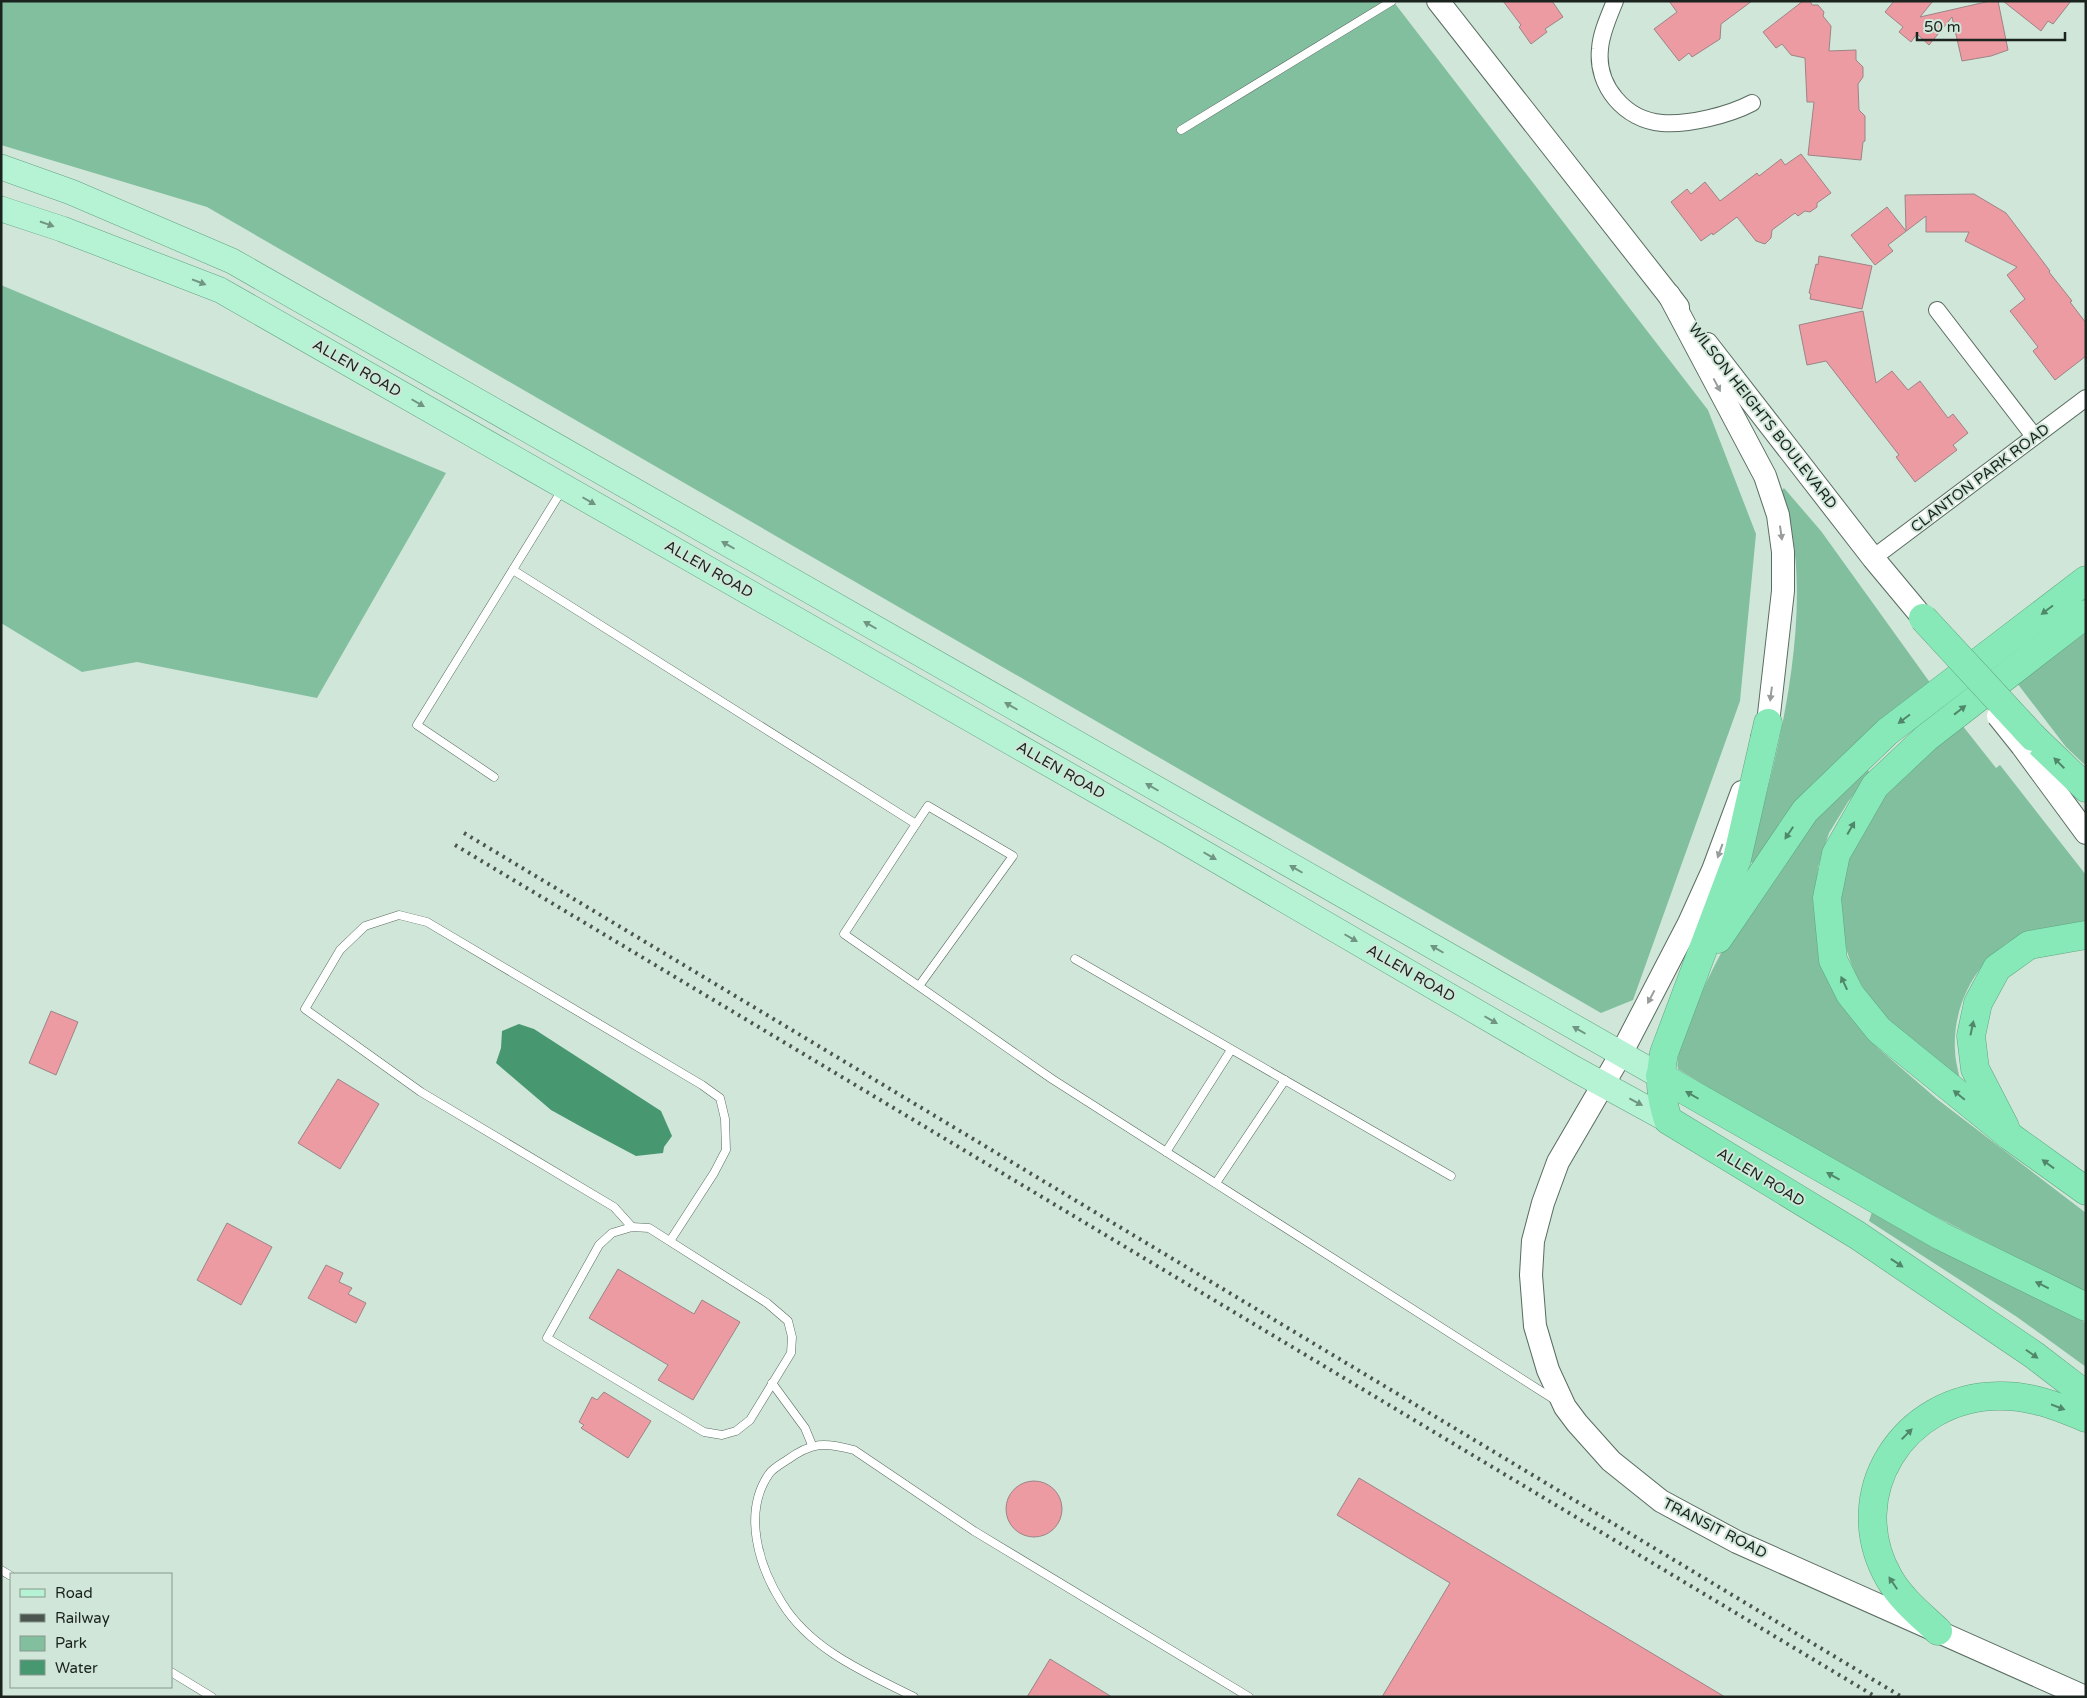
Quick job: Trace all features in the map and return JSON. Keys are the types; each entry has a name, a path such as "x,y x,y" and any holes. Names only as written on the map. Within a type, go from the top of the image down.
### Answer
{"highway":[{"path":"1690,982 1805,811 1887,732 2086,580"},
{"path":"2086,614 1926,738 1875,786 1836,854 1828,898 1833,960 1850,994 1879,1030 2011,1137 2086,1191"},
{"path":"1923,618 2028,741 2086,788"},
{"path":"1668,1120 1663,1104 1660,1076 1664,1053 1737,858 1768,723"},
{"path":"2011,1137 1975,1070 1971,1036 1978,1003 1997,968 2029,945 2086,935"},
{"name":"ALLEN ROAD","path":"1660,1076 1941,1236 2086,1306"},
{"name":"ALLEN ROAD","path":"1668,1120 1857,1235 2034,1355 2086,1395"},
{"path":"1938,1631 1910,1605 1889,1578 1880,1559 1874,1536 1875,1496 1882,1469 1896,1445 1924,1419 1941,1409 1969,1399 1997,1396 2033,1398 2086,1418"}],"main road":[{"name":"WILSON HEIGHTS BOULEVARD","path":"1438,1 1873,558 1923,618"},
{"name":"ALLEN ROAD","path":"1,167 71,192 232,261 1660,1076"},
{"name":"ALLEN ROAD","path":"1,209 62,229 220,290 1668,1120"},
{"name":"TRANSIT ROAD","path":"1669,295 1765,476 1778,515 1783,552 1783,591 1768,723 1713,870 1669,964 1603,1084 1599,1114 1570,1170 1544,1203 1533,1241 1531,1275 1535,1326 1542,1353 1566,1407 1599,1450 1661,1501 1737,1542 2085,1697"},
{"path":"2028,741 2086,833"}],"street":[{"path":"1616,1 1605,28 1600,49 1600,67 1610,92 1627,110 1661,123 1674,123 1711,117 1752,103"},
{"path":"1937,310 2034,436"},
{"name":"CLANTON PARK ROAD","path":"1873,558 2086,398"}],"lane":[{"path":"1182,130 1392,1"},
{"path":"494,777 417,725 564,486"},
{"path":"513,570 916,824"},
{"path":"919,986 1013,856 928,806 844,934 1052,1079 1566,1407"},
{"path":"632,1227 614,1208 421,1092 305,1008 340,950 365,926 382,920 399,915 427,922 702,1084 720,1098 725,1119 726,1150 714,1173 670,1241"},
{"path":"1075,959 1451,1176"},
{"path":"1166,1152 1231,1050"},
{"path":"1216,1183 1285,1080"},
{"path":"632,1227 649,1228 767,1303 788,1321 792,1337 790,1353 750,1420 736,1431 722,1434 704,1432 547,1338 599,1245 612,1234 632,1227"},
{"path":"772,1384 805,1428 812,1445"},
{"path":"914,1697 848,1664 804,1630 782,1603 762,1560 755,1530 756,1503 769,1473 812,1445 833,1444 854,1450 974,1531 1249,1697"},
{"path":"172,1673 212,1697"}],"green space":[{"path":"1,1 1393,1 1708,410 1756,534 1740,701 1633,1000 1601,1013 207,207 1,145"},
{"path":"1,285 446,473 317,698 137,662 82,672 1,623"},
{"path":"1784,488 1821,531 1931,684 1756,864 1747,861 1782,726 1791,676 1796,626 1797,578 1792,532 1781,491"},
{"path":"2086,632 2086,766 2066,747 2017,683"},
{"path":"1962,725 1996,768 2000,765 2086,875 2086,925 2057,926 2029,932 2012,940 1984,964 1973,979 1965,996 1955,1032 1956,1063 1961,1084 1899,1034 1877,1008 1860,982 1848,955 1842,927 1841,899 1845,870 1856,841 1872,811 1902,776"},
{"path":"1865,766 1870,773 1848,802 1829,833 1818,867 1815,918 1818,944 1857,1024 1878,1048 1937,1099 2086,1213 2086,1293 1921,1209 1780,1131 1678,1069 1679,1053 1699,998 1749,903 1764,879 1786,851"},
{"path":"1872,1212 2086,1323 2086,1367 2017,1317 1869,1221"}],"water":[{"path":"519,1024 534,1029 661,1111 672,1136 664,1147 663,1153 636,1156 587,1130 551,1110 496,1063 501,1048 502,1031"}],"building":[{"path":"1503,1 1552,1 1563,17 1545,29 1547,32 1531,44 1519,27 1521,25"},
{"path":"1669,1 1752,1 1721,24 1720,39 1692,57 1689,53 1679,61 1654,29 1677,12"},
{"path":"1803,1 1810,1 1812,5 1818,5 1824,12 1823,16 1831,26 1829,51 1856,50 1856,60 1863,67 1863,77 1858,84 1859,110 1865,116 1865,141 1863,142 1861,160 1808,155 1814,102 1807,102 1805,58 1791,55 1782,44 1776,48 1763,32"},
{"path":"1894,1 1933,1 1920,17 1990,1 1998,1 2008,50 1991,56 1962,61 1952,17 1929,45 1917,34 1911,42 1899,32 1903,27 1885,12"},
{"path":"2003,1 2071,1 2053,24 2048,21 2041,31"},
{"path":"1801,154 1831,193 1817,203 1817,207 1810,212 1805,211 1798,216 1795,213 1772,230 1771,238 1765,244 1756,241 1737,217 1713,235 1712,233 1701,241 1671,202 1687,189 1691,194 1705,182 1720,201 1757,173 1759,176 1781,159 1785,165"},
{"path":"1974,194 2006,213 2072,301 2070,302 2086,323 2086,356 2055,380 2033,351 2038,347 2010,311 2025,299 2007,275 2017,267 1965,241 1969,232 1926,232 1926,216 1888,245 1893,251 1875,265 1851,235 1887,207 1906,231 1905,195"},
{"path":"1819,256 1872,266 1862,309 1810,299 1811,294 1809,293"},
{"path":"1863,311 1876,383 1892,371 1908,390 1920,381 1948,418 1953,414 1968,433 1953,445 1957,450 1915,482 1896,457 1899,455 1826,361 1807,365 1799,325"},
{"path":"51,1011 78,1022 56,1075 29,1063"},
{"path":"338,1079 379,1104 340,1169 298,1143"},
{"path":"227,1223 272,1247 241,1305 197,1280"},
{"path":"326,1265 343,1273 339,1282 352,1288 348,1294 366,1303 356,1323 308,1298"},
{"path":"618,1269 694,1314 702,1300 740,1322 693,1400 658,1380 668,1365 589,1318"},
{"path":"604,1392 651,1421 628,1458 581,1428 584,1425 579,1422 592,1397 597,1400"},
{"path":"1359,1478 1725,1697 1382,1697 1450,1583 1337,1515"},
{"path":"1028,1481 1040,1481 1050,1485 1058,1493 1062,1509 1058,1525 1050,1533 1040,1537 1028,1537 1018,1533 1010,1525 1006,1515 1006,1503 1010,1493 1018,1485"},
{"path":"1050,1659 1112,1697 1027,1697"}],"railway":[{"path":"464,833 1902,1697"},
{"path":"455,845 1876,1697"}]}
